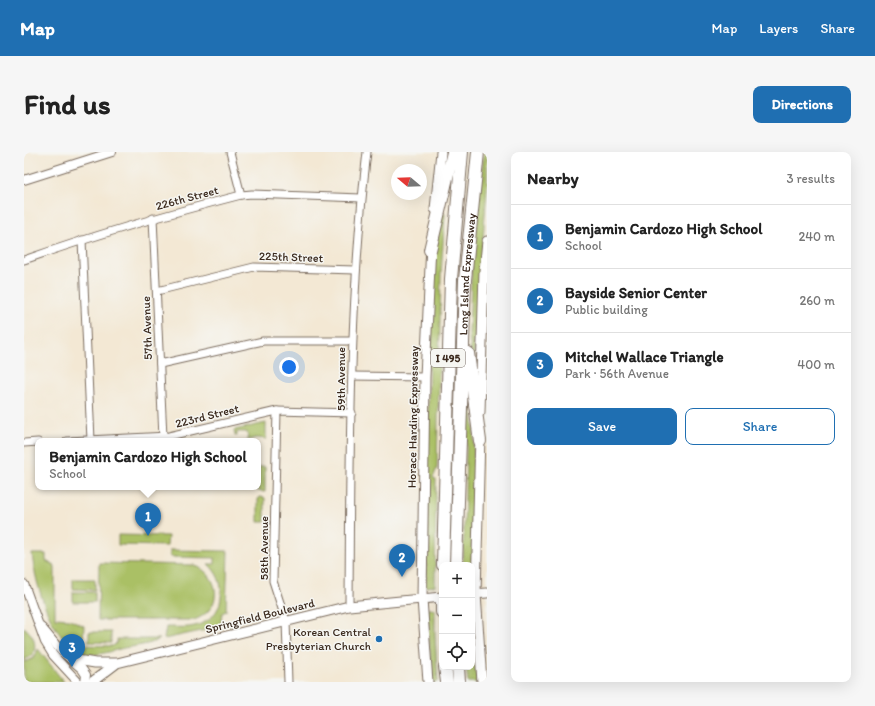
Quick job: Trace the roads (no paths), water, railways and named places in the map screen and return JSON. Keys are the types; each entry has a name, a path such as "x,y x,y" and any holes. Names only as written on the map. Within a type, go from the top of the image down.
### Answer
{"highway":[{"path":"430,250 453,152"},
{"name":"Long Island Expressway","path":"443,562 451,279 462,152"},
{"name":"Long Island Expressway","path":"456,562 465,280 478,152"},
{"path":"465,280 467,343 480,441"},
{"path":"445,670 447,682"},
{"path":"458,670 459,682"}],"main road":[{"name":"Horace Harding Expressway","path":"428,682 422,599 425,377 430,250 441,152"},
{"path":"475,568 484,357 484,271 487,241"},
{"path":"475,594 487,593"},
{"path":"474,598 482,682"},
{"name":"Springfield Boulevard","path":"92,682 117,663 286,621 349,606 422,599 439,599"},
{"path":"71,659 95,663 117,663"}],"street":[{"path":"24,180 112,152"},
{"path":"230,152 241,195"},
{"name":"59th Avenue","path":"349,606 352,340 361,198 367,152"},
{"name":"226th Street","path":"24,260 153,218 241,195 252,194 361,198"},
{"name":"57th Avenue","path":"153,218 163,437"},
{"path":"82,240 91,438"},
{"name":"225th Street","path":"157,291 254,267 356,270"},
{"path":"160,364 263,341 352,340"},
{"path":"352,376 425,377"},
{"name":"223rd Street","path":"139,438 163,437 277,411 352,413"},
{"name":"58th Avenue","path":"277,411 273,581 286,621 288,682"},
{"path":"24,443 35,442"},
{"path":"24,584 45,642 53,655 78,682"},
{"path":"40,626 61,650 82,669 86,675 85,682"}],"place":[{"name":"Benjamin Cardozo High School","path":"148,536"},
{"name":"Bayside Senior Center","path":"402,577"},
{"name":"Korean Central Presbyterian Church","path":"379,639"},
{"name":"Mitchel Wallace Triangle","path":"72,667"}]}
